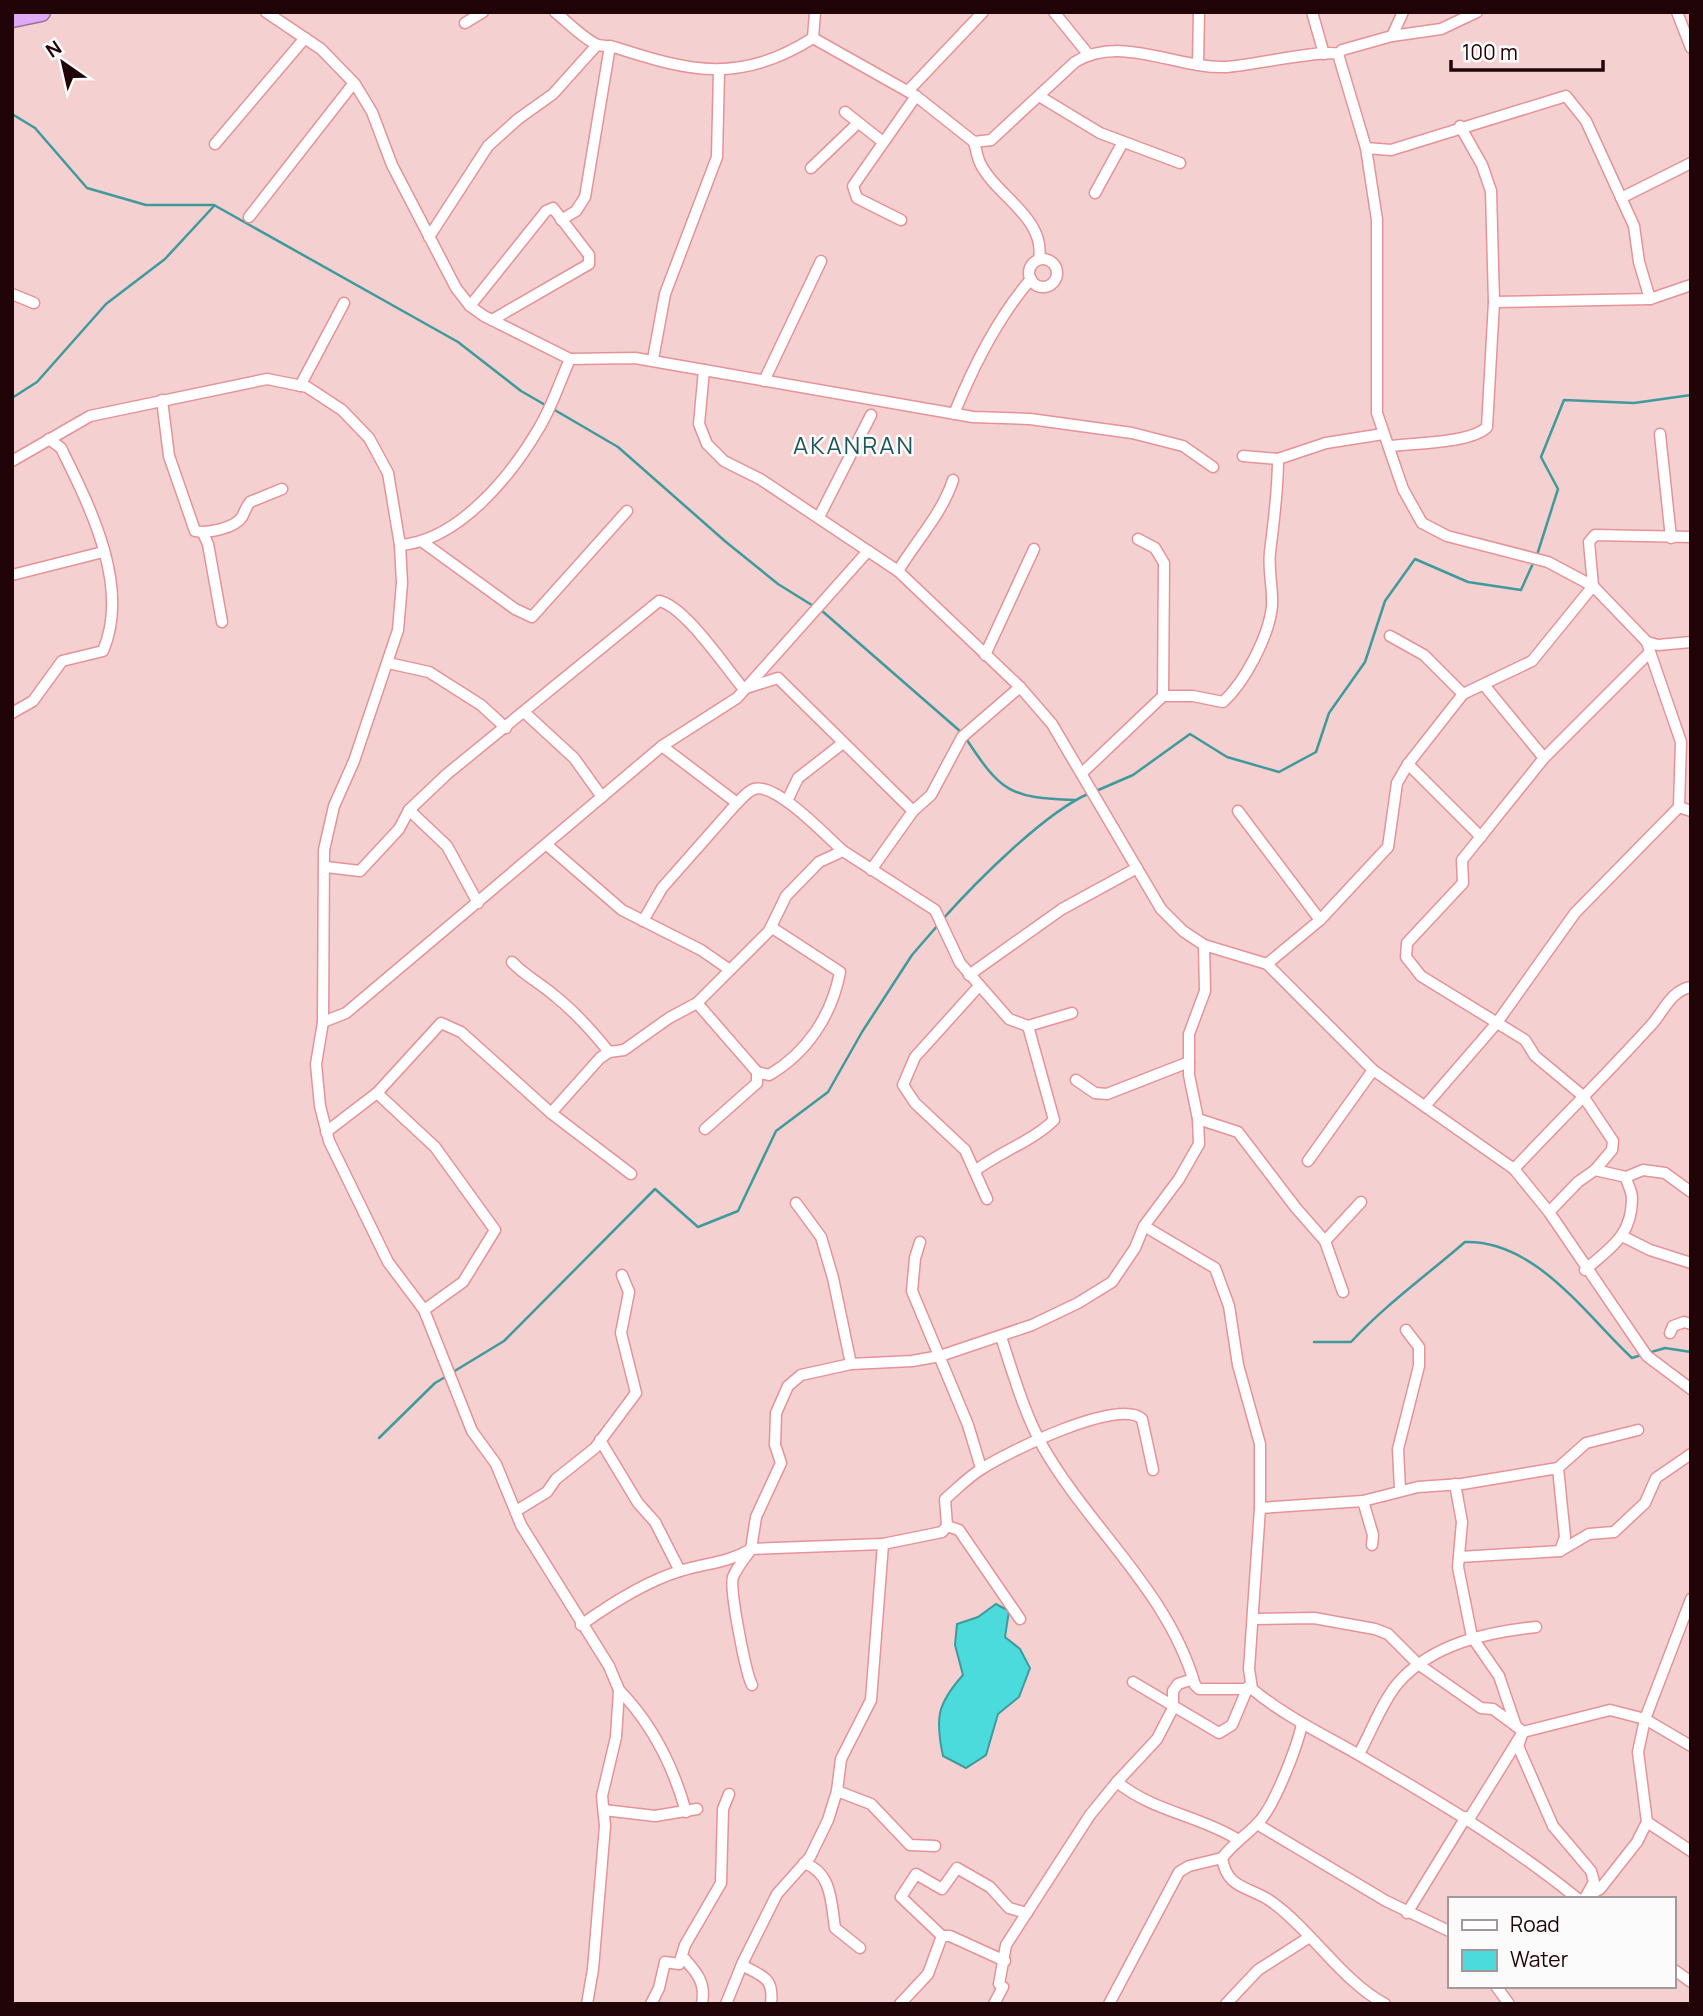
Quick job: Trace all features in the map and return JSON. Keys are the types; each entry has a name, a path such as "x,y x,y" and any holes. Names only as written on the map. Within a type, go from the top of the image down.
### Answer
{"highway":[{"path":"12,18 41,12"}],"street":[{"path":"266,12 321,49 353,84 372,112 391,165 456,288 470,306 570,359 653,359 973,417 1030,419 1132,433 1183,446 1213,467"},
{"path":"465,23 483,12"},
{"path":"555,12 597,45 610,46 656,63 719,71 746,67 792,52 813,38 816,12"},
{"path":"901,220 857,198 853,187 912,93 983,12"},
{"path":"1054,12 1088,54"},
{"path":"1198,63 1199,12"},
{"path":"1312,12 1324,54"},
{"path":"1392,36 1402,12"},
{"path":"974,142 991,140 1088,54 1124,52 1224,67 1338,54 1342,50 1392,36 1441,29 1478,12"},
{"path":"1676,12 1691,48"},
{"path":"215,144 305,38"},
{"path":"813,38 912,93 974,142 980,163 1040,240 1039,259"},
{"path":"429,237 488,146 518,119 553,94 597,45"},
{"path":"561,220 576,211 585,197 610,46"},
{"path":"1338,54 1366,148 1377,220 1379,313 1375,392 1383,434 1391,446 1403,489 1422,523 1447,536 1542,560 1593,586 1648,647 1686,744 1679,807 1575,913 1496,1024 1425,1106"},
{"path":"653,359 665,294 717,157 719,71"},
{"path":"249,217 353,84"},
{"path":"1039,96 1100,133 1180,163"},
{"path":"1366,148 1391,150 1460,126 1566,96 1586,121 1634,226 1639,262 1650,299"},
{"path":"845,112 883,142"},
{"path":"811,168 858,123"},
{"path":"1391,446 1468,437 1482,433 1488,427 1494,302 1492,191 1482,165 1460,126"},
{"path":"1095,193 1123,142"},
{"path":"1621,198 1691,163"},
{"path":"470,306 546,211 553,208 589,255 589,264 492,320"},
{"path":"1031,279 1044,287 1056,278 1054,263 1039,259"},
{"path":"954,414 982,355 1018,294 1031,279 1032,264 1039,259"},
{"path":"764,381 821,261"},
{"path":"1494,302 1650,299 1691,285"},
{"path":"12,294 34,303"},
{"path":"300,386 344,303"},
{"path":"400,545 424,543 466,517 498,484 540,428 570,359"},
{"path":"704,370 699,424 707,444 724,461 761,479 898,571 1020,687 1052,724 1161,909 1183,931 1204,945 1267,964 1373,1070 1514,1169 1549,1212 1585,1270 1644,1352 1691,1389"},
{"path":"12,461 90,416 267,379 300,386 342,410 369,438 388,474 400,545 399,618 388,663 354,761 334,806 324,850 323,1023 316,1064 320,1106 327,1132 388,1262 424,1310 472,1431 496,1464 521,1525 609,1666 619,1690 638,1709 670,1759 692,1811 655,1816 604,1810"},
{"path":"162,400 169,456 190,524 195,531 203,533 232,524 242,517 250,502 282,489"},
{"path":"819,517 871,415"},
{"path":"1243,456 1278,459 1326,443 1383,434"},
{"path":"1660,434 1671,538"},
{"path":"12,713 33,701 62,661 103,651 108,639 113,598 103,552 90,508 61,447 50,439"},
{"path":"1082,773 1163,696 1193,696 1223,702 1237,689 1255,657 1272,608 1270,554 1278,499 1278,459"},
{"path":"898,571 916,539 946,500 953,481"},
{"path":"424,543 515,609 532,617 627,511"},
{"path":"203,533 222,622"},
{"path":"1267,964 1320,920 1388,847 1397,783 1408,764 1463,694 1532,661 1593,586 1589,542 1595,535 1691,537"},
{"path":"1138,540 1155,548 1164,563 1163,696"},
{"path":"985,655 1034,549"},
{"path":"323,1023 346,1013 662,746 737,698 743,688 868,551"},
{"path":"12,575 103,552"},
{"path":"326,867 360,871 399,829 410,810 447,774 659,601 667,602 688,622 743,688"},
{"path":"1390,636 1424,655 1463,694"},
{"path":"1549,1212 1578,1182 1595,1170 1612,1150 1613,1141 1583,1096 1535,1056 1525,1040 1421,976 1406,957 1408,943 1463,883 1462,860 1544,758 1648,647 1691,642"},
{"path":"388,663 429,672 481,705 506,728"},
{"path":"743,688 778,678 913,811"},
{"path":"1484,685 1544,758"},
{"path":"871,870 913,811 931,795 962,737 1020,687"},
{"path":"524,712 574,758 602,797"},
{"path":"787,801 798,778 843,743"},
{"path":"662,746 737,803"},
{"path":"1408,764 1481,836"},
{"path":"643,921 662,888 737,803 753,789 765,789 787,801 843,851 934,910 969,975 1009,1019 1028,1026 1072,1013"},
{"path":"1679,807 1691,811"},
{"path":"410,810 447,846 478,902"},
{"path":"1238,811 1320,920"},
{"path":"547,845 622,910 701,950 730,970"},
{"path":"551,1113 609,1052 624,1050 670,1018 698,1003 771,927 786,896 820,862 843,851"},
{"path":"969,975 1062,909 1137,868"},
{"path":"698,1003 757,1072 769,1075 785,1066 831,1010 839,972 771,927"},
{"path":"752,1685 747,1675 746,1652 735,1615 733,1578 751,1549 756,1517 781,1463 775,1444 776,1413 783,1395 801,1375 851,1364 912,1361 940,1356 1001,1337 1078,1303 1112,1282 1135,1248 1144,1226 1179,1179 1199,1144 1189,1062 1189,1034 1205,991 1204,945"},
{"path":"512,962 527,978 556,996 594,1033 609,1052"},
{"path":"979,986 915,1057 903,1085 915,1103 965,1150 987,1199"},
{"path":"1514,1169 1631,1047 1672,997 1684,988 1691,987"},
{"path":"327,1132 377,1093 441,1023 461,1032 551,1113 631,1174"},
{"path":"976,1170 1044,1129 1054,1120 1028,1026"},
{"path":"1076,1080 1095,1093 1107,1094 1189,1062"},
{"path":"1308,1161 1373,1070"},
{"path":"705,1129 757,1083 757,1072"},
{"path":"377,1093 435,1147 495,1230 463,1282 424,1310"},
{"path":"1198,1119 1238,1132 1325,1241 1343,1292"},
{"path":"1595,1170 1609,1171 1626,1177 1643,1170 1665,1173 1691,1192"},
{"path":"1585,1270 1612,1249 1629,1226 1633,1196 1626,1177"},
{"path":"1325,1241 1361,1202"},
{"path":"796,1203 821,1237 834,1278 851,1364"},
{"path":"1133,1682 1219,1733 1226,1732 1232,1725 1250,1688 1260,1508 1259,1444 1238,1365 1229,1306 1215,1268 1144,1226"},
{"path":"1622,1236 1650,1250 1691,1263"},
{"path":"920,1242 915,1258 912,1291 940,1356 943,1371 968,1424 981,1468"},
{"path":"516,1511 547,1492 556,1479 600,1440 637,1389 621,1333 629,1292 622,1275"},
{"path":"1670,1333 1673,1326 1685,1322 1691,1324"},
{"path":"1400,1490 1398,1449 1419,1366 1419,1347 1406,1330"},
{"path":"1001,1337 1016,1385 1039,1438 1069,1485 1147,1586 1165,1616 1199,1689 1240,1691 1250,1688"},
{"path":"581,1625 643,1586 680,1571 735,1559 751,1549 883,1544 942,1532 947,1526 945,1499 981,1468 1039,1438 1112,1415 1135,1414 1143,1419 1153,1470"},
{"path":"1260,1508 1363,1500 1400,1490 1559,1468 1586,1443 1638,1430"},
{"path":"600,1440 638,1503 655,1522 680,1571"},
{"path":"1459,1557 1560,1551 1589,1534 1614,1532 1645,1503 1656,1478 1691,1454"},
{"path":"1559,1468 1566,1537 1560,1551"},
{"path":"1455,1484 1462,1522 1459,1557 1472,1637 1499,1676 1519,1729 1518,1745 1553,1826 1591,1871 1594,1882 1583,1897"},
{"path":"1363,1500 1373,1535 1372,1545"},
{"path":"947,1526 958,1530 1020,1619"},
{"path":"726,2004 741,1965 777,1894 804,1863 828,1820 837,1791 841,1759 871,1700 883,1544"},
{"path":"1584,1897 1600,1889 1612,1875 1637,1842 1647,1822 1639,1752 1645,1719 1691,1600"},
{"path":"1253,1619 1314,1618 1375,1629 1388,1634 1418,1664 1481,1708 1493,1709 1519,1729"},
{"path":"1359,1754 1396,1685 1418,1664 1472,1637 1536,1627"},
{"path":"994,2004 1003,1987 999,1984 1006,1945 1090,1815 1157,1739 1173,1708 1174,1691 1178,1684 1193,1679"},
{"path":"1250,1688 1301,1724 1359,1754 1467,1818 1581,1897"},
{"path":"587,2004 593,1969 604,1810 602,1796 616,1737 619,1690"},
{"path":"1407,1913 1519,1729 1610,1710 1645,1719 1691,1746"},
{"path":"1109,2004 1179,1872 1188,1866 1222,1858 1237,1839 1257,1825 1296,1750 1301,1724"},
{"path":"1117,1782 1154,1806 1222,1830 1237,1839"},
{"path":"837,1791 871,1804 910,1845 935,1846"},
{"path":"651,2004 659,1988 665,1962 679,1964 685,1945 721,1882 723,1809 729,1794"},
{"path":"1647,1822 1691,1851"},
{"path":"1257,1825 1407,1913 1448,1931"},
{"path":"1222,1858 1225,1873 1232,1881 1272,1902 1308,1938 1385,2004"},
{"path":"804,1863 818,1868 829,1886 835,1928 860,1948"},
{"path":"1005,1961 950,1936 942,1936 901,1897 916,1874 942,1889 957,1868 990,1886 1009,1908 1027,1913"},
{"path":"1591,1871 1612,1875"},
{"path":"900,2004 928,1974 942,1936"},
{"path":"1226,2004 1258,1970 1308,1938"},
{"path":"683,1958 701,1976 705,1990 702,2004"},
{"path":"741,1965 767,1979 773,1987 771,2004"},
{"path":"1675,1970 1691,1982"},
{"path":"1498,1988 1510,2004"}],"water":[{"path":"996,1604 1009,1611 1005,1637 1020,1649 1030,1668 1019,1697 998,1714 986,1755 966,1768 943,1756 939,1731 940,1712 954,1685 963,1675 955,1645 957,1624 978,1617"}],"waterway":[{"path":"12,114 35,128 87,188 146,205 214,205 458,342 521,391 547,406"},
{"path":"12,398 37,382 106,304 165,259 214,206"},
{"path":"1537,555 1558,489 1541,457 1564,400 1634,403 1691,395"},
{"path":"553,409 618,447 726,542 778,584 815,607"},
{"path":"1096,791 1133,775 1190,734 1227,757 1279,772 1316,752 1329,713 1365,662 1385,601 1415,559 1468,582 1521,590 1534,561"},
{"path":"821,610 961,732"},
{"path":"965,737 988,770 1009,788 1035,797 1075,800"},
{"path":"942,920 991,869 1032,832 1072,802 1090,793"},
{"path":"453,1372 504,1341 655,1189 698,1227 738,1211 776,1131 828,1092 862,1032 912,955 938,925"},
{"path":"1314,1342 1351,1342 1392,1303 1465,1242 1490,1245 1514,1253 1536,1266 1577,1301 1632,1358 1641,1355"},
{"path":"1648,1353 1665,1348 1691,1352"},
{"path":"379,1438 435,1383 447,1376"}],"district":[{"name":"AKANRAN","path":"854,444"}]}
